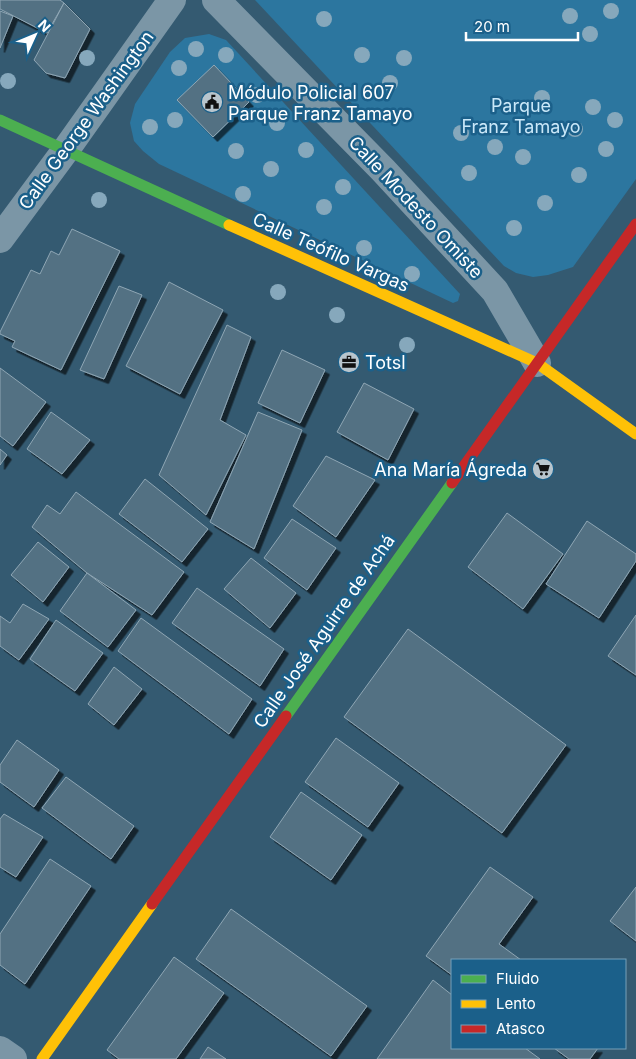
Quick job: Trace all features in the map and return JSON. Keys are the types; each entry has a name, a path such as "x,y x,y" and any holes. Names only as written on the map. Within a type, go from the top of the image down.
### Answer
{"street":[{"name":"Calle George Washington","path":"0,239 66,151 172,0"},
{"name":"Calle Modesto Omiste","path":"216,0 383,170 495,291 537,363"},
{"name":"Calle Teófilo Vargas","path":"0,120 537,363 636,434"},
{"name":"Calle José Aguirre de Achá","path":"42,1059 636,224"},
{"path":"0,1050 13,1059"}],"green space":[{"name":"Parque Franz Tamayo","path":"255,0 636,0 636,179 573,267 548,275 533,277 516,273 504,266"},
{"path":"209,34 226,40 460,294 458,301 453,303 159,164 143,151 134,141 130,123 135,104 170,52 185,38"}],"building":[{"path":"0,0 60,0 64,3 47,33 0,9"},
{"path":"64,3 90,29 65,78 46,73 34,60"},
{"path":"0,11 13,16 0,48"},
{"path":"214,65 249,102 213,137 177,100"},
{"path":"72,229 120,251 61,370 12,347 15,341 0,334 0,332 31,270 40,274 51,251 59,255"},
{"path":"169,282 223,310 180,394 126,366"},
{"path":"119,286 142,295 104,379 80,370"},
{"path":"227,325 251,337 220,420 246,435 206,515 159,475"},
{"path":"282,350 325,370 300,423 258,403"},
{"path":"0,368 46,402 13,446 0,436"},
{"path":"364,383 414,409 388,460 337,432"},
{"path":"51,412 90,440 62,474 27,449"},
{"path":"258,412 302,430 254,549 210,522"},
{"path":"0,449 7,455 0,465"},
{"path":"326,456 375,480 336,537 293,506"},
{"path":"145,479 208,529 182,562 119,514"},
{"path":"76,492 184,572 152,615 87,573 32,527 47,505 60,514"},
{"path":"507,513 563,554 523,609 468,567"},
{"path":"292,519 336,548 307,590 264,558"},
{"path":"587,521 636,554 636,561 599,618 546,584"},
{"path":"38,542 69,567 43,602 11,575"},
{"path":"251,558 296,593 270,628 224,589"},
{"path":"87,573 136,610 108,647 60,611"},
{"path":"197,588 284,649 260,686 172,623"},
{"path":"23,604 49,619 19,660 0,646 0,616 10,623"},
{"path":"636,615 636,675 608,656"},
{"path":"141,618 252,699 229,734 118,651"},
{"path":"56,620 103,653 75,691 30,659"},
{"path":"408,629 566,745 502,833 344,717"},
{"path":"114,667 142,689 114,725 88,704"},
{"path":"336,738 399,783 368,827 305,782"},
{"path":"17,740 59,770 34,807 0,782 0,765"},
{"path":"66,777 134,826 111,859 42,808"},
{"path":"301,792 362,835 331,880 270,837"},
{"path":"4,814 43,837 16,877 0,867 0,819"},
{"path":"50,859 91,886 25,984 0,965 0,934"},
{"path":"490,867 533,897 499,944 520,959 451,959 451,974 426,956"},
{"path":"636,887 636,941 610,921"},
{"path":"231,909 367,1006 331,1056 196,959"},
{"path":"174,957 224,993 176,1059 119,1059 107,1050"},
{"path":"433,980 451,994 451,1049 526,1049 540,1059 377,1059"},
{"path":"208,1047 226,1059 200,1059"},
{"path":"555,1049 597,1049 590,1059 569,1059"}],"traffic: fast":[{"path":"0,120 229,225"},
{"path":"286,716 452,483"}],"traffic: slow":[{"path":"229,225 537,363 636,434"},
{"path":"42,1059 152,904"}],"traffic: jam":[{"path":"452,483 636,224"},
{"path":"152,904 286,716"}],"place":[{"name":"Módulo Policial 607 Parque Franz Tamayo","path":"212,102"},
{"name":"Totsl","path":"349,362"},
{"name":"Ana María Ágreda","path":"543,469"}]}
